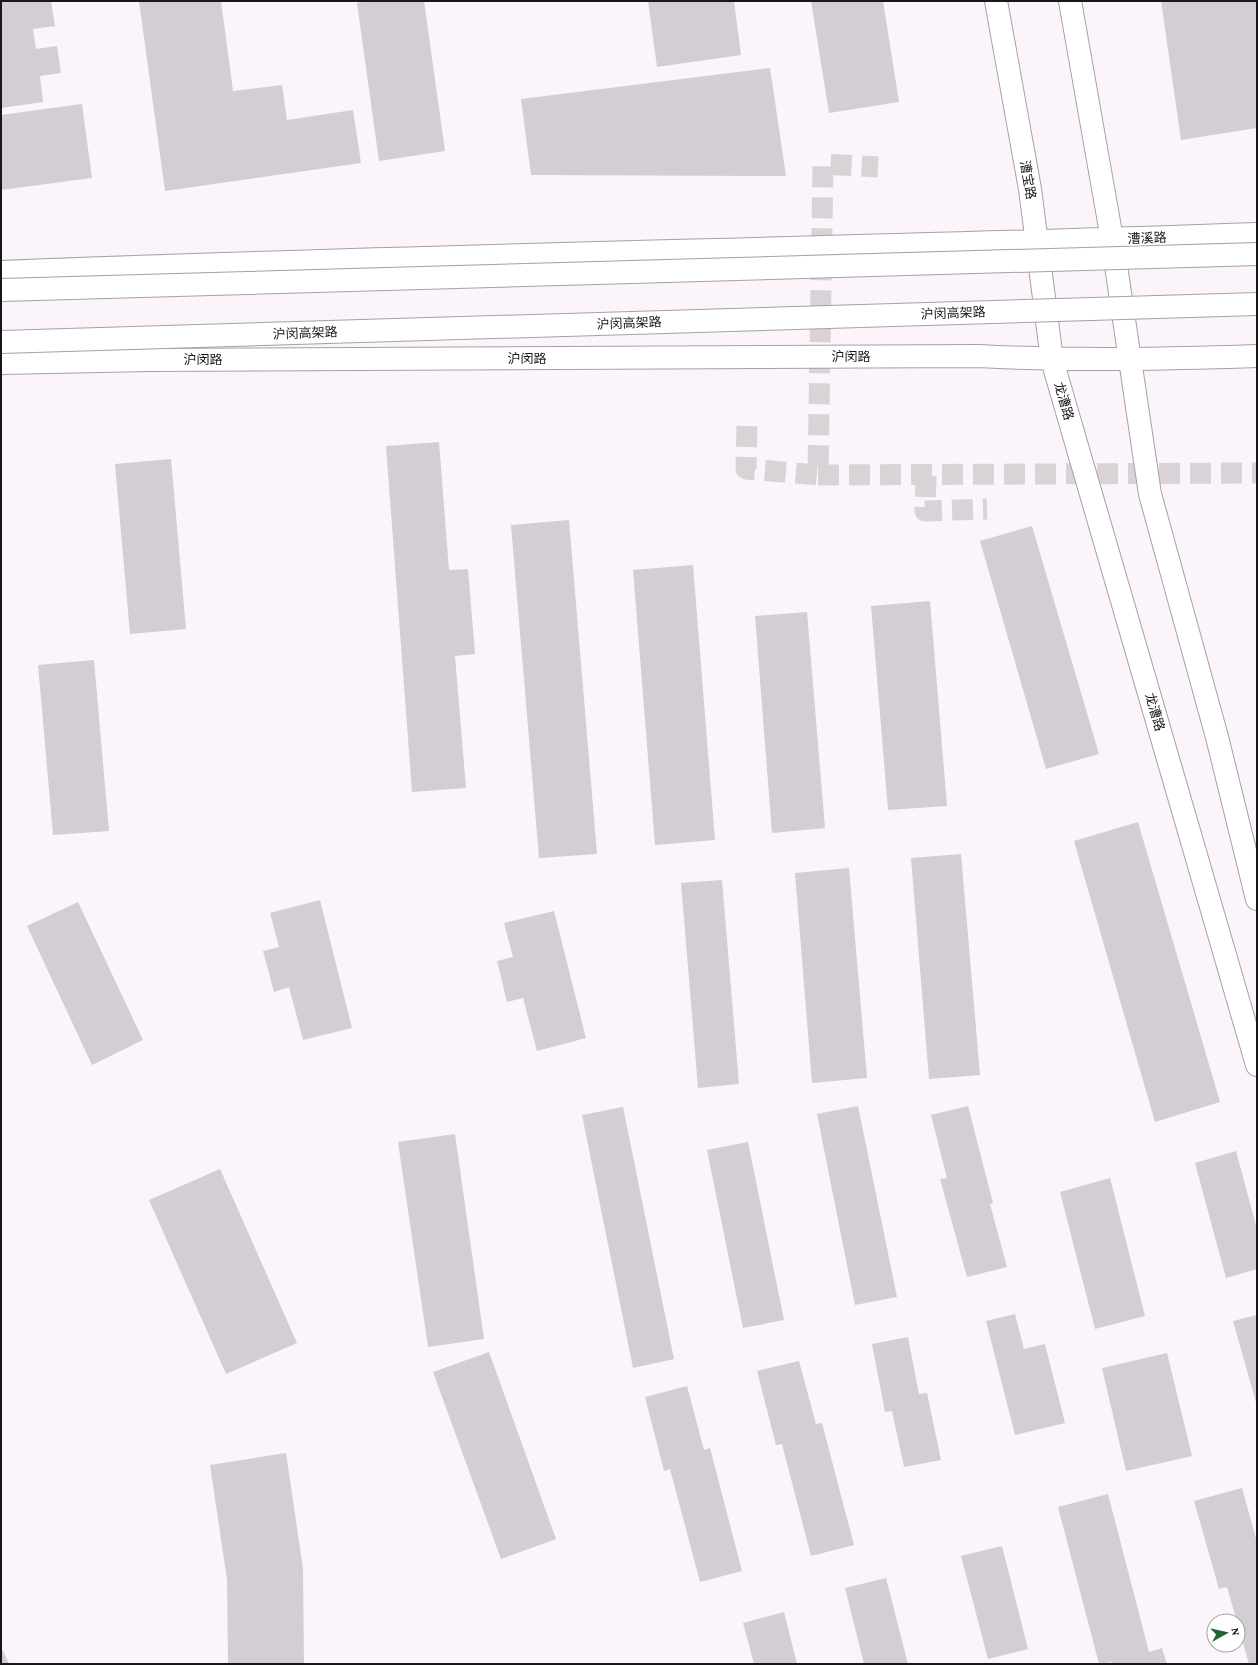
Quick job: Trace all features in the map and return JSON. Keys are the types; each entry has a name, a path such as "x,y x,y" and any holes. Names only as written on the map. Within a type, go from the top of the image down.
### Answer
{"main road":[{"name":"漕宝路","path":"996,1 1038,242 1052,360"},
{"path":"1070,1 1112,239 1150,494 1217,737 1257,899"},
{"name":"漕溪路","path":"1038,242 1257,234"},
{"path":"1,272 236,262 1038,242"},
{"path":"1,290 1257,254"},
{"name":"沪闵高架路","path":"1,342 1257,304"},
{"name":"沪闵路","path":"1,363 149,360 971,356 1052,360"},
{"path":"1052,360 1130,360 1257,356"},
{"name":"龙漕路","path":"1052,360 1257,1066"}],"building":[{"path":"1,1 51,1 55,26 33,29 36,49 57,46 61,73 40,76 43,102 1,108"},
{"path":"139,1 221,1 233,91 282,85 287,120 353,110 361,163 165,191"},
{"path":"369,1 424,1 445,151 379,161 357,3"},
{"path":"648,1 734,1 741,55 657,67"},
{"path":"811,1 883,1 899,102 829,113"},
{"path":"1161,1 1257,1 1257,128 1181,140"},
{"path":"770,68 786,176 531,175 521,99"},
{"path":"82,104 92,178 1,190 1,115"},
{"path":"439,442 449,570 468,569 475,654 455,656 466,788 412,792 386,446"},
{"path":"171,459 186,629 130,634 115,464"},
{"path":"569,520 597,854 539,858 511,525"},
{"path":"1032,526 1099,754 1046,769 980,541"},
{"path":"693,565 715,840 655,845 633,570"},
{"path":"930,601 947,806 888,810 871,606"},
{"path":"807,612 825,828 772,833 755,616"},
{"path":"94,660 109,831 53,835 38,665"},
{"path":"1138,822 1220,1102 1155,1122 1074,841"},
{"path":"961,854 980,1075 929,1079 911,858"},
{"path":"849,868 867,1078 812,1083 795,873"},
{"path":"722,880 739,1084 698,1088 681,883"},
{"path":"320,900 352,1028 303,1040 289,987 274,992 263,951 279,947 270,913"},
{"path":"78,902 143,1040 92,1065 27,926"},
{"path":"554,911 586,1038 537,1051 523,998 507,1002 497,961 513,957 504,923"},
{"path":"858,1106 897,1297 855,1305 817,1114"},
{"path":"968,1106 993,1203 990,1204 1007,1267 967,1277 940,1179 947,1178 931,1115"},
{"path":"623,1107 674,1359 633,1368 582,1115"},
{"path":"455,1134 484,1339 428,1347 398,1142"},
{"path":"748,1142 784,1320 743,1328 707,1150"},
{"path":"1236,1151 1257,1229 1257,1269 1226,1278 1195,1163"},
{"path":"220,1169 297,1343 226,1374 149,1200"},
{"path":"1110,1178 1145,1316 1095,1329 1060,1192"},
{"path":"1015,1314 1024,1349 1045,1344 1065,1423 1015,1435 986,1321"},
{"path":"1257,1315 1257,1406 1233,1321"},
{"path":"908,1337 919,1394 927,1393 941,1460 904,1467 892,1411 885,1412 872,1344"},
{"path":"489,1352 556,1539 501,1559 433,1372"},
{"path":"1167,1353 1192,1456 1126,1471 1102,1368"},
{"path":"799,1361 816,1424 822,1423 854,1545 811,1556 782,1444 776,1445 757,1371"},
{"path":"687,1386 704,1450 710,1448 742,1571 700,1582 670,1469 664,1471 645,1397"},
{"path":"286,1453 303,1569 304,1664 228,1664 227,1580 210,1465"},
{"path":"1242,1488 1257,1542 1257,1664 1249,1664 1246,1653 1246,1613 1234,1613 1227,1587 1219,1589 1194,1501"},
{"path":"1108,1494 1149,1652 1162,1648 1167,1664 1112,1664 1112,1662 1099,1664 1058,1507"},
{"path":"1002,1546 1028,1649 988,1659 961,1556"},
{"path":"886,1578 908,1664 864,1664 845,1588"},
{"path":"784,1612 797,1664 754,1664 743,1623"},
{"path":"1,1647 9,1664 1,1664"}],"tunnel":[{"path":"747,426 746,469 818,475 823,164 878,167"},
{"path":"818,475 1257,473"},
{"path":"926,476 925,511 987,509"}]}
